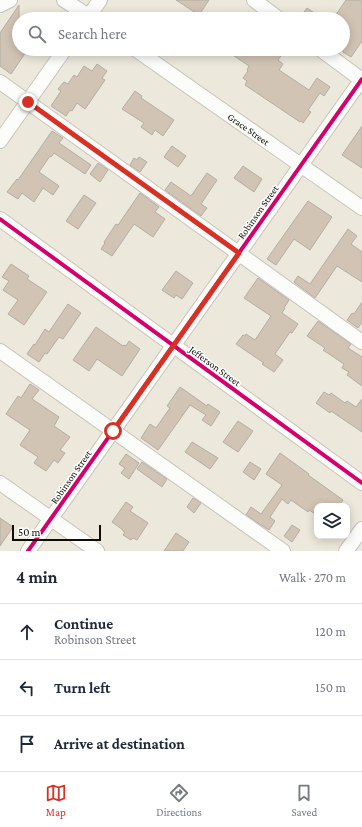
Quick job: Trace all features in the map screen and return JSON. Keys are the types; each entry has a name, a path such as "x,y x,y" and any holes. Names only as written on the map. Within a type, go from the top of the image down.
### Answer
{"street":[{"path":"0,5 10,0"},
{"path":"64,0 81,12"},
{"path":"93,12 100,0"},
{"path":"254,0 270,12"},
{"path":"0,141 60,56"},
{"name":"Grace Street","path":"145,56 362,208"},
{"path":"329,56 362,80"},
{"name":"Robinson Street","path":"28,551 362,80"},
{"path":"0,82 362,342"},
{"name":"Jefferson Street","path":"0,219 362,483"},
{"path":"0,351 283,551"},
{"path":"0,483 97,551"},
{"path":"346,551 362,529"}],"building":[{"path":"176,0 209,0 201,12 194,12"},
{"path":"346,0 362,0 362,41 351,57 349,56 350,12 338,12"},
{"path":"19,5 19,12 14,12"},
{"path":"307,8 313,12 304,12"},
{"path":"12,15 12,56 23,56 11,74 0,66 0,33"},
{"path":"234,56 281,56 278,60 283,64 279,70 309,90 317,78 330,87 324,96 320,93 308,110 311,112 303,123 245,85 247,81 243,78 248,71 249,66"},
{"path":"97,64 107,71 102,78 105,80 85,109 77,103 72,111 70,110 66,116 51,106 61,91 58,89 64,82 68,84 74,75 77,77 84,66 92,71"},
{"path":"135,91 142,96 141,98 174,120 163,136 155,130 152,135 141,127 144,123 122,109"},
{"path":"362,126 362,168 342,155"},
{"path":"52,131 63,138 59,143 91,165 85,174 54,153 51,157 50,156 39,172 59,186 53,195 43,188 34,202 22,193 18,199 7,192 17,179 18,180"},
{"path":"172,146 186,156 178,167 164,157"},
{"path":"139,157 147,162 140,172 130,165 134,158 137,160"},
{"path":"98,163 108,170 100,182 90,174"},
{"path":"243,166 262,179 254,192 234,178"},
{"path":"207,173 217,180 201,204 207,208 201,216 165,190 171,182 191,196"},
{"path":"140,193 159,207 155,212 165,219 153,237 134,224 112,256 101,249 105,243 104,242 116,224 118,225"},
{"path":"84,195 96,203 78,229 66,221"},
{"path":"308,201 332,217 310,250 294,239 276,265 267,259"},
{"path":"348,229 357,236 351,244 362,252 362,282 337,266 315,298 294,282 298,276 310,284"},
{"path":"11,264 29,276 27,279 47,292 24,325 8,314 18,300 3,290 9,281 2,277"},
{"path":"176,271 193,283 182,299 176,295 174,298 162,290"},
{"path":"258,278 289,300 282,313 298,324 292,333 290,332 275,354 283,360 274,372 262,364 264,363 236,344 243,335 245,336 246,334 255,340 271,316 244,298"},
{"path":"362,302 362,322 358,328 347,320 352,313 354,314"},
{"path":"68,304 81,313 63,339 59,337 47,354 45,353 39,362 27,354 34,344 35,345 45,329 49,332"},
{"path":"318,321 351,344 348,348 362,357 362,386 347,375 349,372 342,368 344,364 323,350 325,348 307,336"},
{"path":"96,327 123,346 126,346 129,341 140,349 122,376 97,359 89,371 73,360"},
{"path":"30,384 39,390 32,399 59,417 54,426 70,437 60,450 65,453 58,463 54,460 46,471 34,463 38,457 20,445 30,430 6,414 18,396 21,398"},
{"path":"180,387 207,406 208,404 220,412 211,426 202,420 206,415 190,405 158,450 141,438 150,424 156,428 170,408 167,406"},
{"path":"324,392 329,395 331,393 345,403 347,401 356,407 362,399 362,432 331,411 330,413 316,403"},
{"path":"238,421 253,431 238,452 223,442"},
{"path":"192,442 218,458 210,469 185,452"},
{"path":"280,453 343,500 341,503 314,503 314,513 309,510 308,512 291,500 288,504 282,499 270,517 275,521 269,530 246,515 251,507 261,514 282,485 266,474"},
{"path":"126,454 139,463 129,479 121,473 125,468 119,464"},
{"path":"142,462 167,479 162,487 137,469"},
{"path":"250,462 261,469 254,480 243,472"},
{"path":"193,498 201,503 194,513 187,507"},
{"path":"126,502 133,507 130,511 148,523 137,540 133,538 131,540 123,535 125,532 112,522"},
{"path":"0,518 13,527 0,546"},
{"path":"292,525 300,530 292,542 284,536"},
{"path":"176,533 189,542 183,551 164,551"}],"cycle path":[{"path":"28,551 362,79"},
{"path":"0,219 362,483"}],"route":[{"path":"28,102 239,253 113,431"}]}
